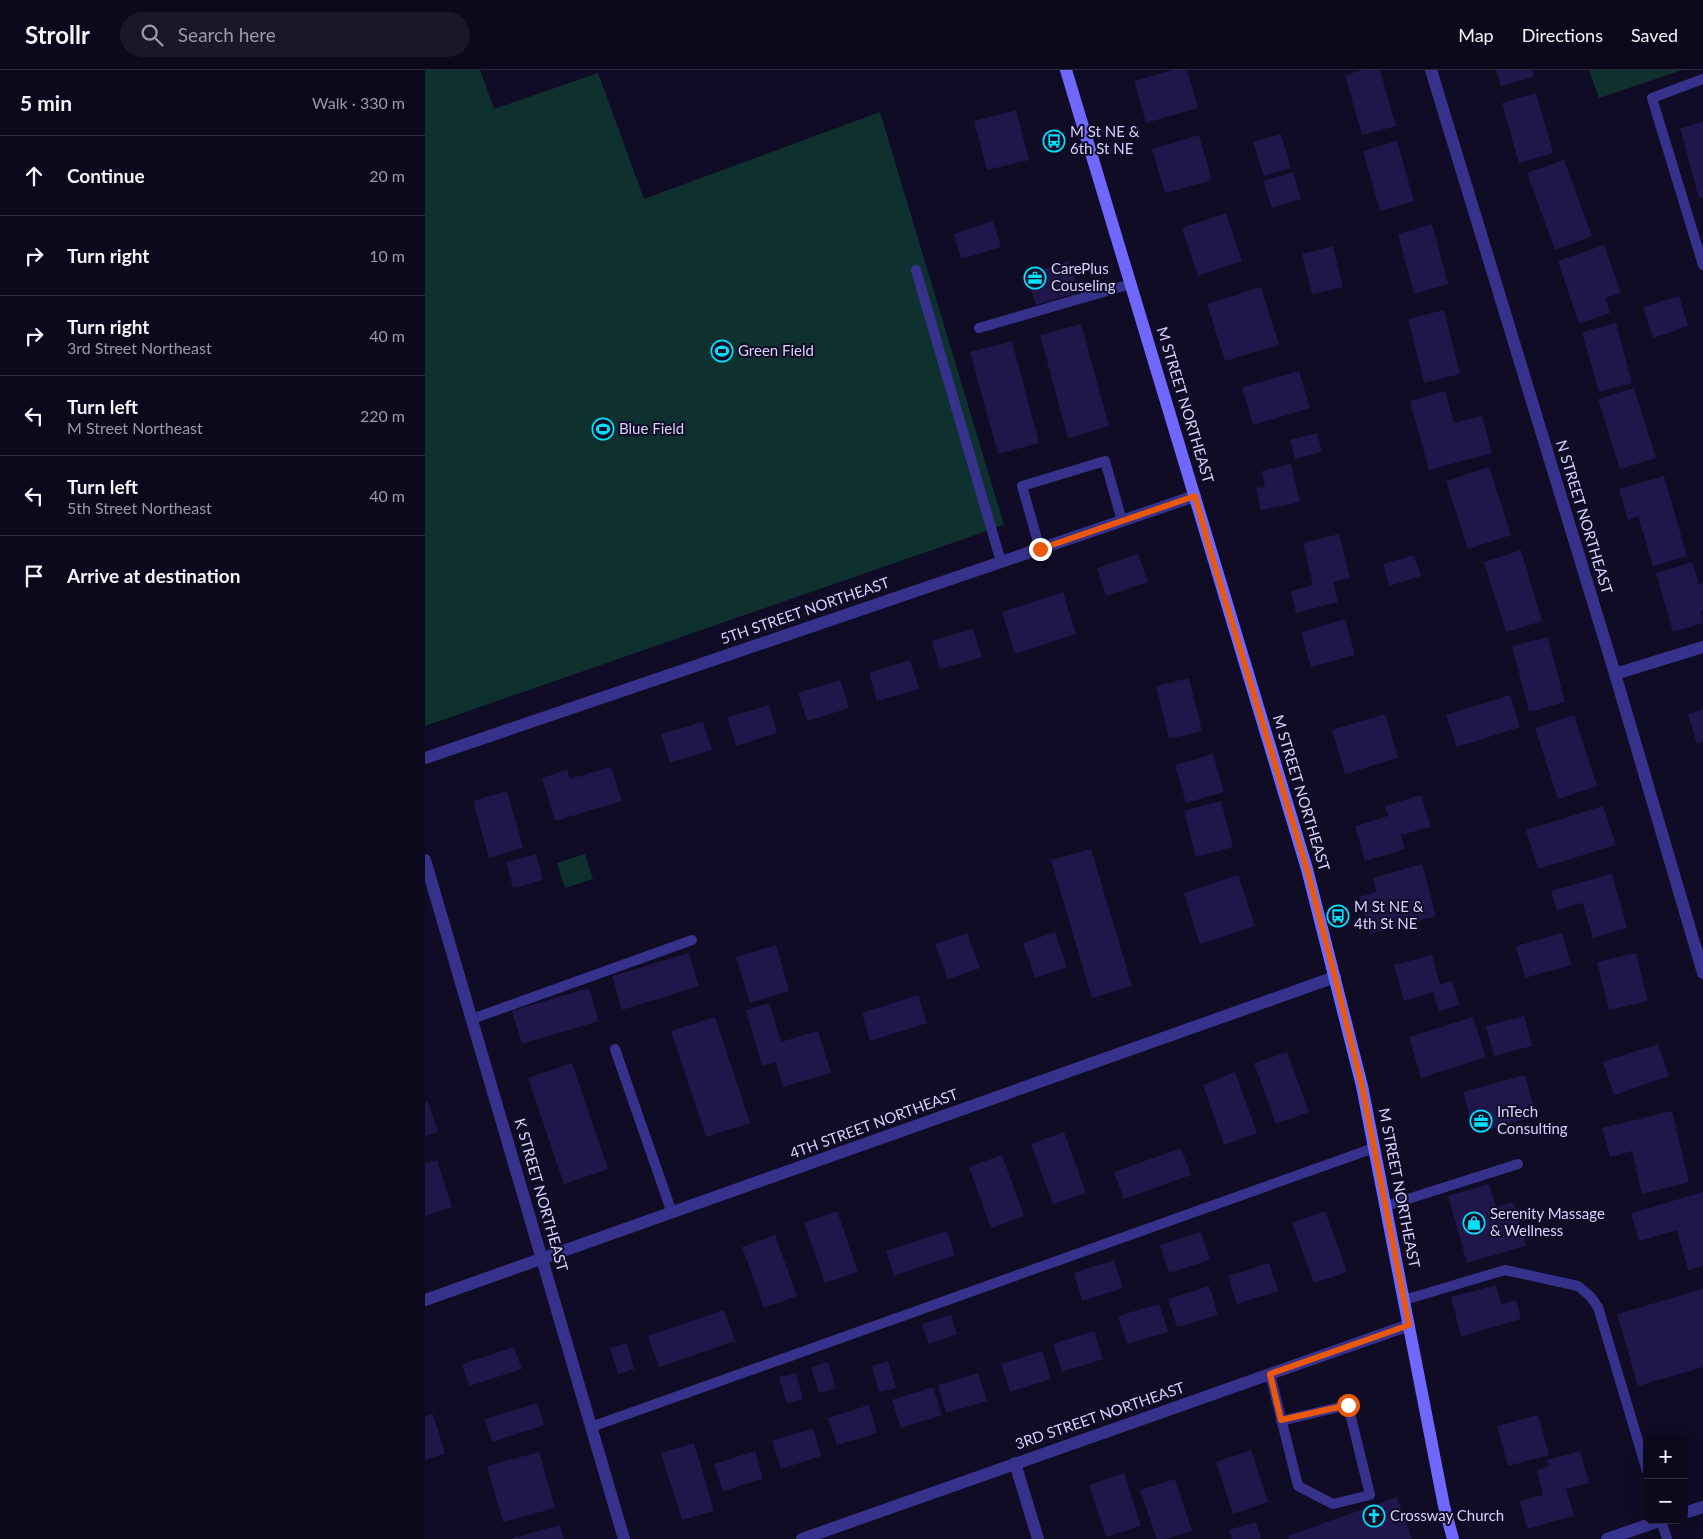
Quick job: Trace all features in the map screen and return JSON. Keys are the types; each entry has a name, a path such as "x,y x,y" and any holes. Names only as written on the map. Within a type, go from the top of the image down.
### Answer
{"main road":[{"name":"M STREET NORTHEAST","path":"1066,70 1307,869 1362,1086 1444,1506 1453,1539"}],"street":[{"name":"N STREET NORTHEAST","path":"1431,70 1615,674 1703,973"},
{"name":"5TH STREET NORTHEAST","path":"425,758 1195,496"},
{"path":"1615,674 1703,647"},
{"name":"K STREET NORTHEAST","path":"425,860 624,1539"},
{"name":"4TH STREET NORTHEAST","path":"425,1300 1335,977"},
{"name":"3RD STREET NORTHEAST","path":"802,1539 1409,1325"},
{"path":"1015,1463 1038,1539"},
{"path":"1688,1512 1703,1507"},
{"path":"1607,1539 1650,1524"}],"lane":[{"path":"1703,79 1652,98 1703,265"},
{"path":"916,270 1001,562"},
{"path":"979,328 1131,284"},
{"path":"1040,549 1022,486 1105,461 1122,521"},
{"path":"472,1019 692,940"},
{"path":"615,1049 672,1213"},
{"path":"591,1427 1374,1148"},
{"path":"1386,1206 1518,1164"},
{"path":"1404,1300 1505,1270 1578,1286 1590,1296 1598,1307 1643,1458"},
{"path":"1270,1374 1281,1420 1298,1486 1333,1504 1370,1495 1348,1405 1281,1420"},
{"path":"1662,1524 1667,1539"}],"green space":[{"path":"425,70 480,70 494,109 598,73 644,199 880,112 1004,525 425,726"},
{"path":"1589,70 1682,70 1599,98"},
{"path":"585,854 593,879 565,888 557,863"}],"building":[{"path":"1173,70 1187,70 1198,108 1146,123 1134,81"},
{"path":"1363,70 1380,70 1396,126 1362,135 1345,75"},
{"path":"1496,70 1532,70 1534,77 1501,86"},
{"path":"1536,93 1553,153 1519,163 1502,103"},
{"path":"1016,110 1029,160 987,170 974,121"},
{"path":"1703,122 1703,197 1699,198 1680,128"},
{"path":"1281,134 1291,168 1264,176 1253,142"},
{"path":"1199,135 1212,180 1165,193 1152,149"},
{"path":"1397,141 1414,201 1380,211 1363,151"},
{"path":"1564,160 1592,236 1555,250 1527,173"},
{"path":"1293,172 1301,199 1272,208 1263,181"},
{"path":"1226,213 1242,261 1198,276 1182,228"},
{"path":"993,221 1001,247 961,259 954,234"},
{"path":"1432,224 1448,284 1414,294 1398,234"},
{"path":"1604,245 1621,293 1605,298 1610,313 1579,324 1558,261"},
{"path":"1333,246 1343,287 1312,294 1302,254"},
{"path":"1069,261 1079,292 1036,305 1026,275"},
{"path":"1261,287 1279,345 1225,361 1207,304"},
{"path":"1679,296 1688,326 1653,338 1643,307"},
{"path":"1444,310 1460,374 1424,383 1408,319"},
{"path":"1616,323 1632,383 1599,392 1582,332"},
{"path":"1081,324 1109,426 1068,438 1040,335"},
{"path":"1012,341 1039,443 998,454 970,352"},
{"path":"1299,371 1310,408 1253,425 1242,387"},
{"path":"1634,388 1656,458 1620,469 1598,399"},
{"path":"1445,391 1454,423 1482,416 1492,453 1429,470 1410,401"},
{"path":"1317,433 1322,452 1295,459 1290,440"},
{"path":"1291,464 1300,502 1261,510 1256,488 1265,487 1262,471"},
{"path":"1489,467 1511,535 1468,549 1446,481"},
{"path":"1664,476 1687,556 1653,566 1638,516 1628,520 1619,489"},
{"path":"1339,534 1350,578 1333,582 1338,602 1296,613 1291,591 1313,585 1303,543"},
{"path":"1521,550 1542,621 1506,632 1484,562"},
{"path":"1138,554 1148,582 1106,596 1097,568"},
{"path":"1414,555 1421,576 1389,586 1383,564"},
{"path":"1692,562 1699,584 1703,583 1703,610 1701,610 1703,623 1673,632 1656,573"},
{"path":"1063,592 1076,634 1015,654 1002,612"},
{"path":"1345,619 1355,655 1311,667 1301,632"},
{"path":"973,629 982,657 940,669 932,641"},
{"path":"1548,637 1565,702 1529,712 1512,646"},
{"path":"910,660 919,689 877,701 869,673"},
{"path":"1189,678 1202,731 1169,739 1156,686"},
{"path":"840,680 849,708 807,721 798,693"},
{"path":"1510,695 1520,727 1457,747 1446,715"},
{"path":"769,705 777,733 736,746 727,717"},
{"path":"1703,709 1703,742 1697,744 1688,714"},
{"path":"1385,714 1398,758 1345,774 1332,730"},
{"path":"1574,715 1597,786 1558,799 1535,728"},
{"path":"703,722 712,750 670,763 661,734"},
{"path":"1213,754 1224,792 1186,803 1175,765"},
{"path":"611,767 622,801 555,821 542,778 567,770 570,779"},
{"path":"507,791 523,848 489,858 473,801"},
{"path":"1421,795 1431,827 1401,835 1405,849 1365,861 1355,826 1388,816 1385,806"},
{"path":"1221,801 1233,847 1196,857 1184,811"},
{"path":"1603,806 1616,845 1538,869 1526,830"},
{"path":"1091,849 1132,986 1092,998 1051,860"},
{"path":"536,854 543,880 513,888 506,862"},
{"path":"1422,864 1436,916 1370,934 1359,897 1377,892 1373,878"},
{"path":"1612,874 1627,928 1593,938 1583,903 1557,910 1551,891"},
{"path":"1238,875 1255,926 1200,944 1184,893"},
{"path":"1055,932 1067,967 1035,978 1023,943"},
{"path":"967,933 980,968 948,979 935,944"},
{"path":"1562,933 1571,965 1525,978 1516,946"},
{"path":"776,945 789,991 750,1003 736,957"},
{"path":"689,953 699,986 622,1010 612,976"},
{"path":"1636,953 1648,1001 1609,1010 1597,962"},
{"path":"1432,955 1440,984 1452,981 1459,1005 1439,1011 1433,992 1404,1001 1394,965"},
{"path":"589,988 599,1021 522,1044 512,1011"},
{"path":"918,995 927,1023 870,1041 862,1013"},
{"path":"769,1003 781,1042 818,1031 831,1073 783,1087 776,1062 762,1066 746,1010"},
{"path":"1524,1016 1532,1046 1494,1056 1486,1026"},
{"path":"715,1017 750,1123 706,1137 671,1031"},
{"path":"1473,1017 1486,1057 1421,1078 1409,1037"},
{"path":"1658,1044 1669,1076 1614,1095 1603,1062"},
{"path":"1287,1052 1309,1112 1276,1124 1254,1063"},
{"path":"572,1063 608,1169 564,1184 528,1078"},
{"path":"1235,1072 1257,1133 1224,1145 1203,1085"},
{"path":"1525,1075 1536,1116 1474,1133 1463,1092"},
{"path":"428,1101 438,1132 425,1136 425,1102"},
{"path":"1672,1111 1689,1182 1642,1194 1632,1151 1610,1157 1602,1128"},
{"path":"1064,1132 1086,1193 1053,1204 1031,1144"},
{"path":"1181,1148 1191,1175 1124,1199 1114,1172"},
{"path":"1002,1155 1024,1216 991,1228 969,1167"},
{"path":"437,1160 452,1207 425,1216 425,1163"},
{"path":"1489,1184 1496,1207 1513,1202 1526,1246 1467,1263 1448,1196"},
{"path":"1703,1192 1703,1266 1688,1270 1677,1230 1639,1241 1631,1213"},
{"path":"837,1211 858,1272 825,1283 804,1223"},
{"path":"1325,1211 1347,1272 1314,1283 1292,1223"},
{"path":"947,1231 955,1255 894,1276 886,1251"},
{"path":"1201,1232 1210,1260 1169,1273 1160,1245"},
{"path":"775,1235 797,1296 764,1308 742,1247"},
{"path":"1114,1260 1123,1288 1082,1301 1074,1273"},
{"path":"1269,1263 1278,1291 1237,1304 1228,1276"},
{"path":"1496,1285 1501,1304 1516,1300 1521,1319 1461,1336 1451,1297"},
{"path":"1209,1286 1218,1315 1177,1327 1168,1299"},
{"path":"1703,1289 1703,1367 1638,1386 1617,1314"},
{"path":"1159,1304 1168,1332 1127,1344 1118,1316"},
{"path":"724,1310 735,1341 659,1367 648,1336"},
{"path":"951,1315 957,1334 929,1344 922,1324"},
{"path":"1094,1331 1103,1359 1062,1372 1053,1344"},
{"path":"627,1343 634,1369 618,1374 610,1348"},
{"path":"514,1347 522,1369 469,1386 462,1364"},
{"path":"1042,1351 1051,1379 1010,1392 1001,1364"},
{"path":"888,1361 896,1388 879,1392 872,1366"},
{"path":"828,1362 836,1388 819,1393 811,1367"},
{"path":"796,1373 803,1399 787,1404 779,1377"},
{"path":"978,1373 987,1401 946,1413 938,1385"},
{"path":"933,1387 942,1415 901,1428 892,1400"},
{"path":"537,1403 544,1425 492,1442 485,1419"},
{"path":"869,1405 877,1433 837,1445 828,1418"},
{"path":"433,1414 445,1454 425,1460 425,1416"},
{"path":"1538,1415 1549,1455 1508,1466 1497,1426"},
{"path":"813,1428 821,1456 781,1469 772,1441"},
{"path":"694,1443 714,1511 682,1520 661,1453"},
{"path":"1251,1450 1268,1502 1233,1514 1216,1462"},
{"path":"755,1451 763,1479 723,1491 714,1464"},
{"path":"1580,1451 1589,1483 1566,1489 1574,1516 1527,1529 1520,1501 1543,1495 1537,1470 1549,1466 1547,1460"},
{"path":"539,1452 555,1508 503,1522 487,1466"},
{"path":"1124,1473 1141,1526 1106,1537 1089,1485"},
{"path":"1175,1479 1192,1531 1166,1539 1157,1539 1140,1490"},
{"name":"Crossway Church","path":"1397,1497 1412,1539 1289,1539 1288,1536"},
{"path":"1256,1522 1261,1539 1232,1539 1229,1530"},
{"path":"560,1525 564,1539 513,1539 513,1538"}],"place":[{"name":"M St NE & 6th St NE","path":"1054,141"},
{"name":"CarePlus Couseling","path":"1035,278"},
{"name":"Green Field","path":"722,351"},
{"name":"Blue Field","path":"603,429"},
{"name":"M St NE & 4th St NE","path":"1338,916"},
{"name":"InTech Consulting","path":"1481,1121"},
{"name":"Serenity Massage & Wellness","path":"1474,1223"},
{"name":"Crossway Church","path":"1374,1516"}],"route":[{"path":"1040,549 1195,496 1307,869 1335,977 1362,1086 1409,1325 1270,1374 1281,1420 1348,1405"}]}
